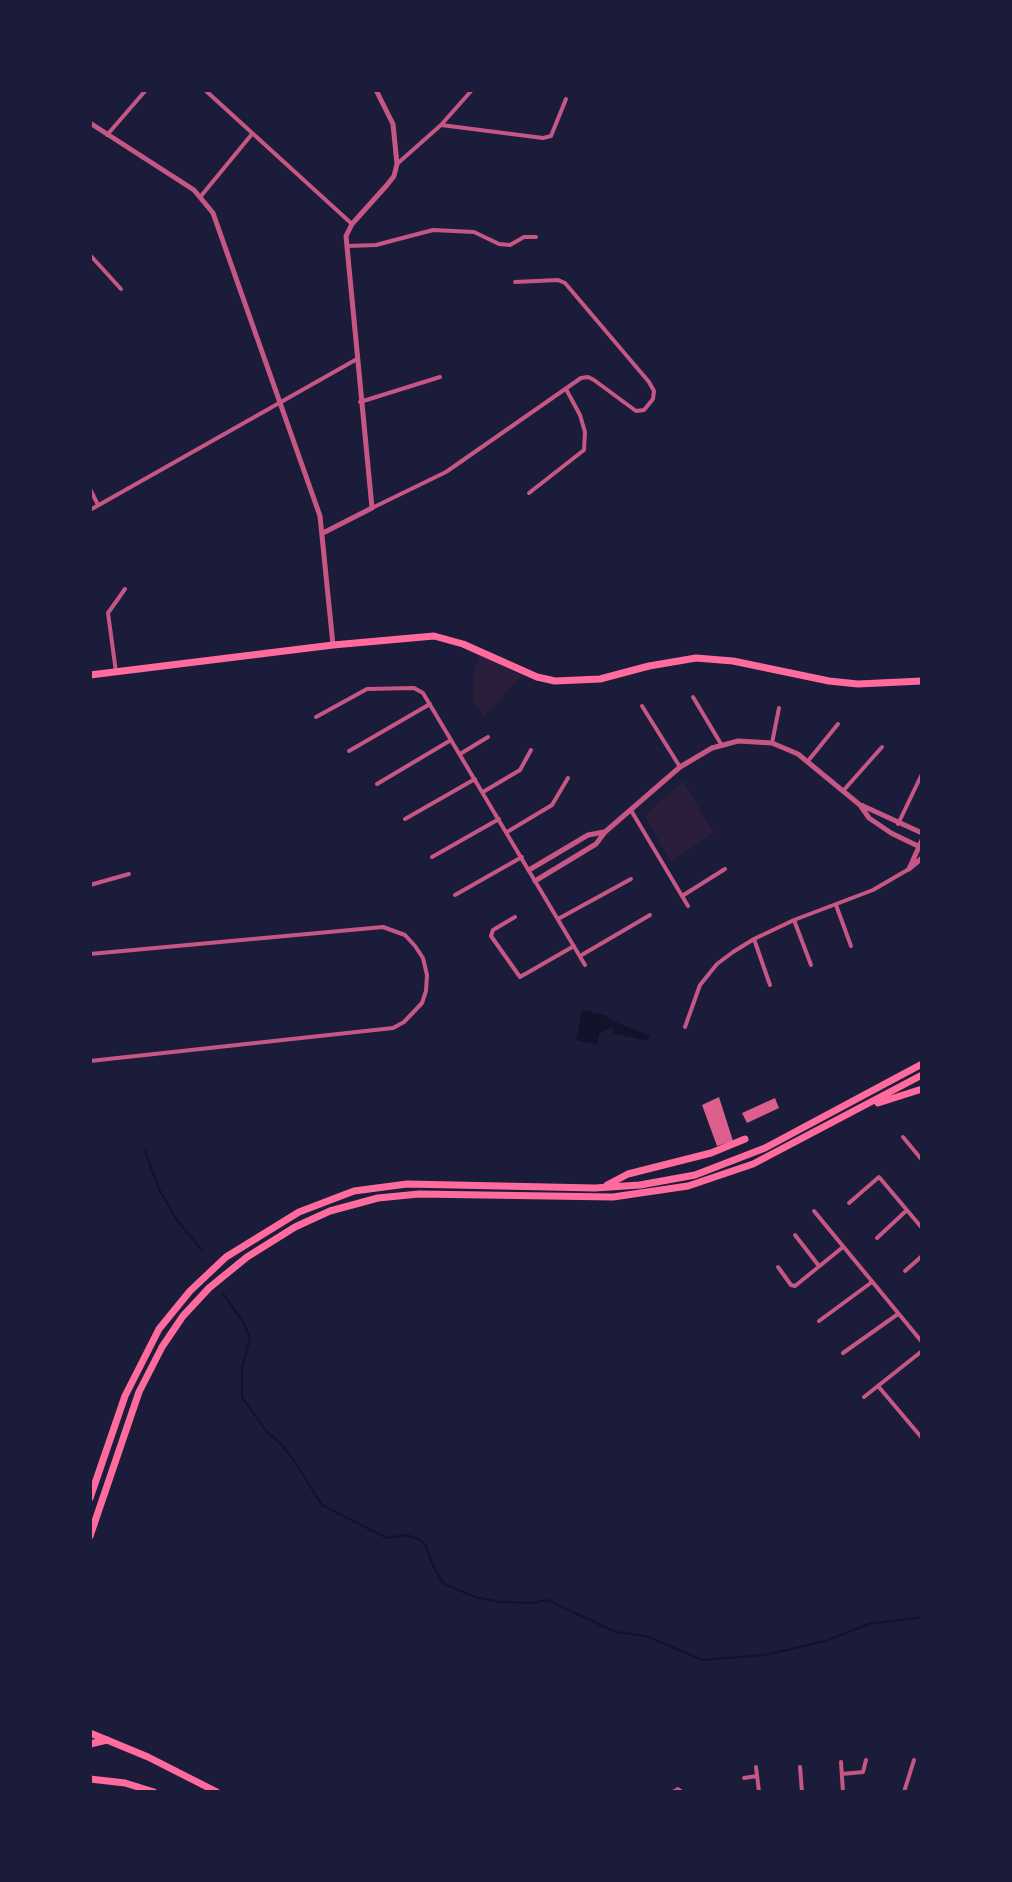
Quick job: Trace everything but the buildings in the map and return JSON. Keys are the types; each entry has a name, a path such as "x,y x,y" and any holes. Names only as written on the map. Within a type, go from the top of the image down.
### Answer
{"main road":[{"path":"90,675 413,636 448,638 537,677 571,682 600,679 696,658 733,661 858,684 922,681"},
{"path":"90,1498 125,1396 159,1329 199,1282 246,1243 314,1205 354,1191 378,1187 429,1183 603,1187 669,1181 695,1175 739,1160 795,1133 922,1064"},
{"path":"90,1536 139,1392 162,1347 183,1316 229,1270 295,1227 344,1206 388,1197 419,1194 613,1197 675,1189 753,1164 922,1075"},
{"path":"860,1109 922,1089"},
{"path":"603,1187 628,1174 711,1153 745,1139"},
{"path":"90,1733 148,1757 217,1792"},
{"path":"90,1744 107,1740"},
{"path":"90,1779 117,1781 154,1792"}],"street":[{"path":"107,135 146,90"},
{"path":"205,90 352,224"},
{"path":"372,508 346,236 352,224 394,176 397,164 393,124 376,90"},
{"path":"397,164 441,125 472,90"},
{"path":"441,125 543,138 551,136 566,99"},
{"path":"90,123 201,196 213,213 311,488 323,533 333,645"},
{"path":"201,196 252,134"},
{"path":"347,246 376,245 433,230 474,232 499,244 510,245 524,237 536,237"},
{"path":"90,255 121,289"},
{"path":"323,533 446,472 581,378 588,377 636,411 647,407 655,395 649,382 565,283 558,280 515,282"},
{"path":"90,510 357,359"},
{"path":"360,402 440,377"},
{"path":"529,493 584,450 585,432 580,415 566,389"},
{"path":"90,489 98,505"},
{"path":"116,672 108,613 125,589"},
{"path":"316,717 367,689 414,688 423,693 585,965"},
{"path":"693,697 721,744"},
{"path":"349,751 430,704"},
{"path":"642,706 680,767"},
{"path":"772,743 779,708"},
{"path":"808,761 838,724"},
{"path":"460,754 488,737"},
{"path":"377,784 452,740"},
{"path":"535,881 596,844 605,832 632,812 680,767 698,754 721,744 751,741 785,747 808,761 860,805 922,833"},
{"path":"843,791 882,747"},
{"path":"483,792 520,770 531,750"},
{"path":"898,824 921,776"},
{"path":"507,832 552,805 568,778"},
{"path":"405,819 475,779"},
{"path":"860,805 869,818 891,833 921,845 909,869"},
{"path":"632,812 688,906"},
{"path":"432,857 499,819"},
{"path":"529,870 588,835 605,832"},
{"path":"455,895 522,857"},
{"path":"685,1027 694,997 707,975 733,952 794,920 893,880 922,858"},
{"path":"682,896 725,869"},
{"path":"90,885 129,874"},
{"path":"558,919 631,879"},
{"path":"836,905 851,946"},
{"path":"580,956 650,915"},
{"path":"515,917 493,930 491,936 520,977 574,946"},
{"path":"794,920 811,965"},
{"path":"90,954 383,927 405,935 423,958 427,975 422,1003 415,1013 393,1028 90,1061"},
{"path":"754,939 770,985"},
{"path":"903,1137 922,1160"},
{"path":"849,1203 878,1177 922,1228"},
{"path":"877,1238 907,1210"},
{"path":"814,1211 922,1342"},
{"path":"795,1235 819,1266"},
{"path":"778,1267 794,1286 843,1247"},
{"path":"905,1271 922,1256"},
{"path":"819,1321 872,1282"},
{"path":"843,1353 898,1314"},
{"path":"864,1397 922,1351"},
{"path":"878,1386 922,1438"},
{"path":"842,1774 863,1772 866,1760"},
{"path":"904,1792 914,1760"},
{"path":"841,1762 843,1792"},
{"path":"756,1767 759,1792"},
{"path":"800,1767 802,1792"},
{"path":"744,1778 757,1776"},
{"path":"673,1792 681,1791"}],"shaded area":[{"path":"480,654 522,676 484,716 473,703 474,669"},
{"path":"683,781 714,833 670,861 645,816"},
{"path":"582,1010 605,1015 650,1036 647,1041 613,1033 612,1027 599,1034 597,1045 576,1040"}],"waterway":[{"path":"145,1151 159,1189 177,1220 201,1249"},
{"path":"222,1292 250,1338 242,1368 242,1397 266,1431 293,1459 322,1505 387,1538 406,1535 418,1539 425,1544 444,1584 475,1597 500,1602 547,1600 616,1632 646,1636 702,1660 765,1655 825,1641 869,1624 922,1617"}]}
